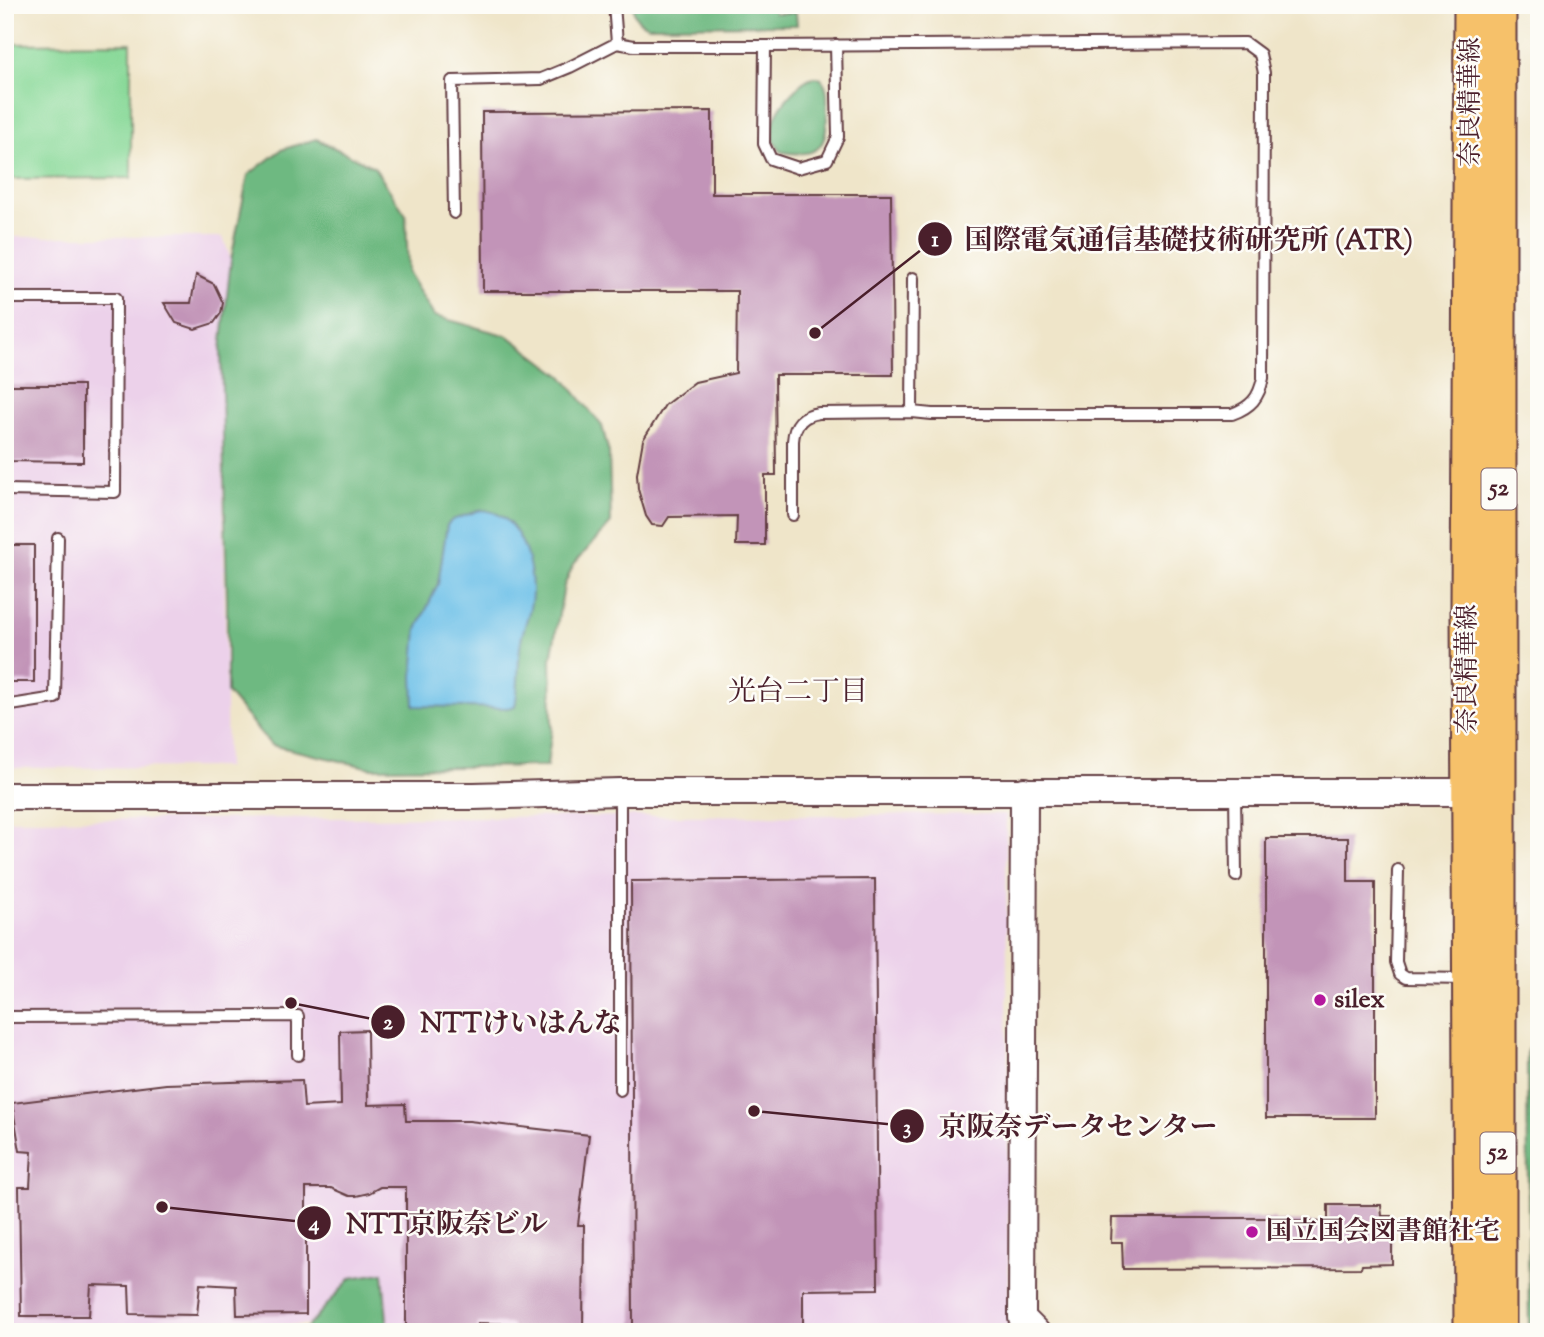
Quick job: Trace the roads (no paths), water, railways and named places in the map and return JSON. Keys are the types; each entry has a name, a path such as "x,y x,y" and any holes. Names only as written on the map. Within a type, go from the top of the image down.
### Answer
{"main road":[{"name":"奈良精華線","path":"1471,5 1483,792 1499,1332"},
{"name":"奈良精華線","path":"1471,1332 1470,979 1483,792 1499,5"}],"street":[{"path":"1024,791 1022,1318 1036,1332"},
{"path":"5,796 474,796 620,792 1483,792"}],"lane":[{"path":"614,5 617,43"},
{"path":"454,213 452,81 541,79 570,68 617,43 634,46 1245,43 1260,54 1264,73 1263,378 1261,391 1253,403 1233,414 808,414 794,430 793,515"},
{"path":"765,46 764,144 771,159 799,167 827,160 838,137 836,45"},
{"path":"912,412 913,278"},
{"path":"5,298 116,298 116,492 5,490"},
{"path":"5,706 55,698 58,538"},
{"path":"1235,791 1236,876"},
{"path":"620,792 620,1090"},
{"path":"1398,870 1396,962 1400,974 1406,978 1470,979"},
{"path":"5,1017 298,1016 298,1055"}],"water":[{"path":"480,510 493,512 504,518 513,528 521,540 530,567 532,599 521,641 515,706 414,706 413,676 417,629 438,584 447,525 452,520"}],"place":[{"name":"国際電気通信基礎技術研究所 (ATR)","path":"815,333"},
{"name":"silex","path":"1320,1000"},
{"name":"NTTけいはんな","path":"291,1003"},
{"name":"京阪奈データセンター","path":"754,1111"},
{"name":"NTT京阪奈ビル","path":"162,1207"},
{"name":"国立国会図書館社宅","path":"1252,1232"}],"district":[{"name":"光台二丁目","path":"798,693"}]}
